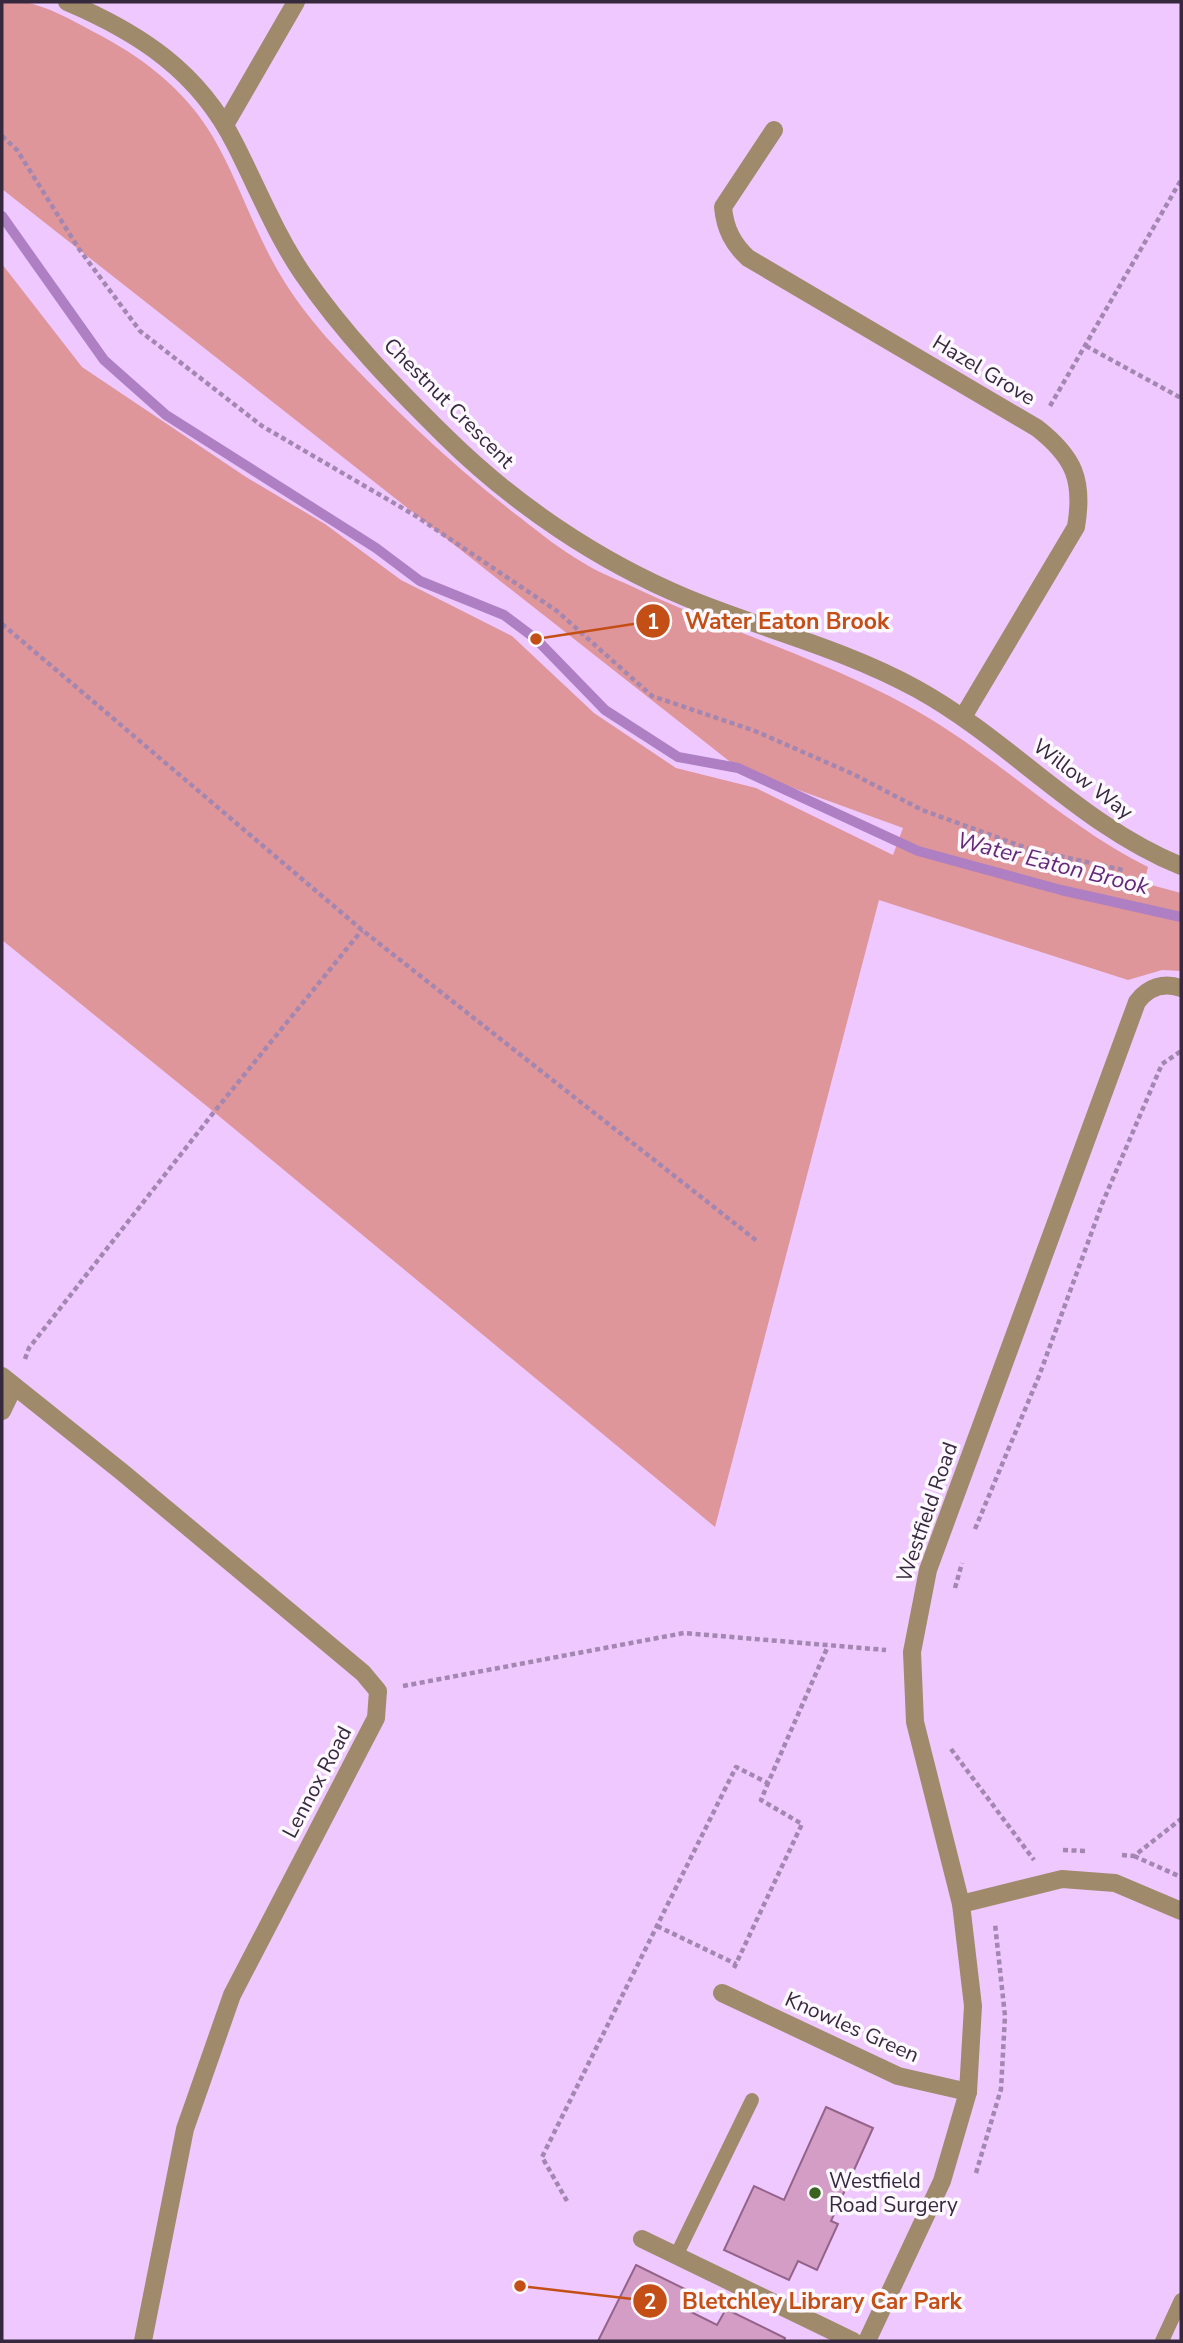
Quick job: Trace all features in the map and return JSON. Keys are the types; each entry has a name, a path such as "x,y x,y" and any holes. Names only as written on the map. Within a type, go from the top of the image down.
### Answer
{"street":[{"name":"Chestnut Crescent","path":"67,2 129,32 161,53 188,77 225,125 282,240 316,291 354,339 419,410 505,489 561,530 634,573 694,600 884,673 912,686 963,717"},
{"path":"225,125 296,2"},
{"name":"Hazel Grove","path":"774,130 723,207 724,219 733,244 748,258 1037,428 1064,452 1073,468 1078,484 1079,508 1076,527 963,717"},
{"name":"Willow Way","path":"963,717 1101,824 1150,853 1181,866"},
{"name":"Westfield Road","path":"867,2341 942,2181 968,2092 973,2006 961,1904 915,1722 912,1652 928,1570 1137,1002 1143,993 1154,987 1172,985 1181,988"},
{"path":"2,1411 8,1381 363,1672 378,1691"},
{"name":"Lennox Road","path":"143,2341 185,2129 232,1995 376,1718 378,1691"},
{"path":"961,1904 1062,1879 1115,1883 1181,1911"},
{"name":"Knowles Green","path":"722,1993 898,2076 968,2092"},
{"path":"642,2239 853,2341"}],"lane":[{"path":"676,2256 752,2100"},
{"path":"1162,2341 1181,2300"}],"path":[{"path":"2,136 16,150 79,249 139,331 262,426 416,516 557,611 652,696 755,731 946,819 1032,850 1132,872"},
{"path":"1037,428 1181,180"},
{"path":"1086,346 1181,398"},
{"path":"2,624 362,930 757,1241"},
{"path":"8,1381 29,1348 214,1112 362,930"},
{"path":"972,1535 1039,1376 1102,1204 1162,1064 1181,1051"},
{"path":"952,1597 964,1560"},
{"path":"378,1691 684,1633 912,1652"},
{"path":"722,1993 803,1824 761,1800 828,1646"},
{"path":"954,1768 947,1742 1034,1860"},
{"path":"566,2201 542,2157 736,1767 768,1783"},
{"path":"1134,1856 1181,1877"},
{"path":"975,2174 1001,2089 1005,2016 992,1897"},
{"path":"657,1926 736,1964"}],"shaded area":[{"path":"2,2 33,4 68,18 128,51 175,89 213,137 278,271 294,297 326,337 420,432 470,477 544,536 605,574 698,616 840,673 908,706 939,724 1086,830 1148,867 1144,883 1181,893 1181,971 1162,970 1128,980 879,900 715,1527 2,940 2,264 82,367 246,477 325,524 401,580 512,636 594,713 676,768 756,788 893,855 903,828 738,768 2,189"}],"building":[{"name":"Westfield Road Surgery","path":"826,2107 873,2128 831,2221 838,2224 817,2270 798,2261 789,2280 724,2250 754,2186 784,2200"},
{"path":"636,2265 699,2296 691,2312 717,2325 726,2309 785,2338 784,2341 598,2341"}],"waterway":[{"name":"Water Eaton Brook","path":"2,216 104,360 166,415 376,548 420,581 504,615 536,639 605,710 678,757 738,768 918,851 1061,890 1181,917"}],"place":[{"name":"Water Eaton Brook","path":"536,639"},
{"name":"Westfield Road Surgery","path":"815,2193"},
{"name":"Bletchley Library Car Park","path":"520,2286"}]}
